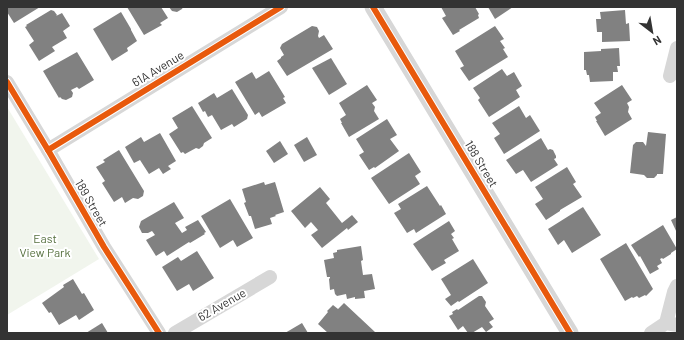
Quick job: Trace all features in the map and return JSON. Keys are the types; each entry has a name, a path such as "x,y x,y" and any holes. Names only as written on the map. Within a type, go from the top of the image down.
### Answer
{"street":[{"name":"61A Avenue","path":"48,150 281,7"},
{"name":"188 Street","path":"374,7 570,333"},
{"path":"670,76 677,48"},
{"name":"189 Street","path":"7,82 104,247 159,333"},
{"name":"62 Avenue","path":"175,333 270,277"},
{"path":"651,333 672,324 674,292 677,286"}],"green space":[{"name":"East View Park","path":"7,107 99,259 7,315"}],"building":[{"path":"7,7 40,7 14,23 7,12"},
{"path":"127,7 161,7 168,18 160,23 162,25 144,35"},
{"path":"169,7 183,7 177,12 172,11"},
{"path":"441,7 475,7 479,14 479,18 453,35 442,18 446,16"},
{"path":"488,7 513,7 495,19"},
{"path":"51,10 54,11 57,15 56,16 62,13 70,26 63,31 67,38 52,47 55,51 39,61 29,45 34,41 25,27"},
{"path":"625,10 626,24 629,23 630,41 602,42 602,32 597,32 596,19 601,19 600,12"},
{"path":"121,12 137,41 127,48 128,51 112,61 93,29"},
{"path":"312,26 317,27 319,31 319,38 324,35 333,49 287,76 277,61 284,55 280,48 282,44"},
{"path":"495,26 504,39 500,41 505,48 503,49 508,57 469,81 460,68 464,66 455,51"},
{"path":"619,48 620,66 617,66 618,72 613,72 613,81 590,82 589,75 587,75 586,70 584,70 584,52"},
{"path":"77,52 94,80 79,89 77,87 71,90 73,93 72,97 66,100 60,97 59,98 43,71"},
{"path":"331,58 347,84 329,95 312,68"},
{"path":"502,69 507,76 514,72 522,86 516,90 520,97 489,117 478,100 480,98 473,88"},
{"path":"269,71 285,97 283,98 286,103 262,117 259,112 255,115 235,82 252,72 256,79"},
{"path":"367,85 377,100 372,103 375,107 374,111 379,119 349,137 341,123 340,119 346,115 339,103"},
{"path":"622,85 632,100 627,103 629,107 628,112 632,119 605,136 596,121 595,117 601,113 594,103"},
{"path":"232,89 248,115 247,119 234,127 232,124 221,130 212,115 208,117 198,103 214,93 217,98"},
{"path":"192,106 212,138 204,143 199,149 196,148 185,154 183,152 181,153 169,134 178,128 172,118"},
{"path":"519,106 526,118 530,115 540,131 504,154 494,138 500,134 492,123"},
{"path":"387,119 397,135 390,139 399,151 375,168 374,167 369,170 359,155 364,152 356,139"},
{"path":"648,132 666,134 663,174 657,174 654,178 647,178 644,175 630,173 633,145 636,142 643,142 646,146"},
{"path":"160,133 176,161 168,166 171,169 163,174 159,168 149,174 140,160 134,163 125,147 141,137 144,142"},
{"path":"307,137 317,155 304,162 294,145"},
{"path":"541,138 548,150 553,150 556,156 554,159 558,165 531,182 523,170 516,174 506,160"},
{"path":"280,141 288,154 274,163 266,151"},
{"path":"119,150 144,191 143,196 138,199 133,198 125,203 122,197 114,202 102,183 105,181 96,167 105,162 103,160"},
{"path":"409,153 421,172 415,176 420,184 389,204 371,178"},
{"path":"567,167 576,182 573,184 582,197 546,220 535,204 543,199 535,187"},
{"path":"264,182 265,185 275,182 284,212 270,218 272,224 255,229 251,216 249,216 244,203 246,202 242,189"},
{"path":"427,186 446,214 416,233 414,229 407,233 394,213 401,209 398,204"},
{"path":"320,187 330,199 326,203 342,223 352,215 358,222 348,230 347,228 322,248 311,235 318,230 311,222 305,228 291,211"},
{"path":"230,199 253,238 237,247 233,240 220,248 201,216"},
{"path":"174,202 184,218 175,223 182,233 187,230 185,227 198,220 206,232 167,256 164,251 156,256 146,240 155,235 152,231 142,233 139,227 141,221"},
{"path":"583,207 601,235 572,253 564,240 558,245 548,229"},
{"path":"677,217 677,233 671,220"},
{"path":"449,221 455,231 451,234 454,238 452,239 459,251 444,260 446,263 432,271 413,244"},
{"path":"663,225 677,249 663,259 660,259 662,263 657,266 659,269 650,274 640,256 639,257 631,245"},
{"path":"626,243 653,289 646,296 645,295 639,298 637,296 632,297 625,301 600,259"},
{"path":"361,246 363,275 372,274 375,289 364,291 365,298 355,299 355,297 347,299 346,294 337,296 334,289 330,290 330,277 327,277 324,260 334,258 333,253 337,252 337,250"},
{"path":"197,251 214,278 193,291 189,284 177,291 162,267 178,257 181,261"},
{"path":"473,259 488,283 451,306 445,299 451,295 441,279"},
{"path":"73,279 82,294 84,293 94,310 79,320 76,315 59,325 51,312 49,313 42,303 64,287 63,285"},
{"path":"479,296 482,296 486,302 485,306 494,319 489,322 493,327 486,332 482,327 472,333 468,333 463,326 458,330 449,316 453,314 452,312 457,309 458,310"},
{"path":"344,303 375,332 328,333 318,324 333,305 338,309"},
{"path":"102,323 108,333 86,333"},
{"path":"302,323 308,333 285,333"}],"cycle path":[{"path":"48,150 281,7"},
{"path":"373,7 570,333"},
{"path":"7,82 104,247 159,333"}]}
